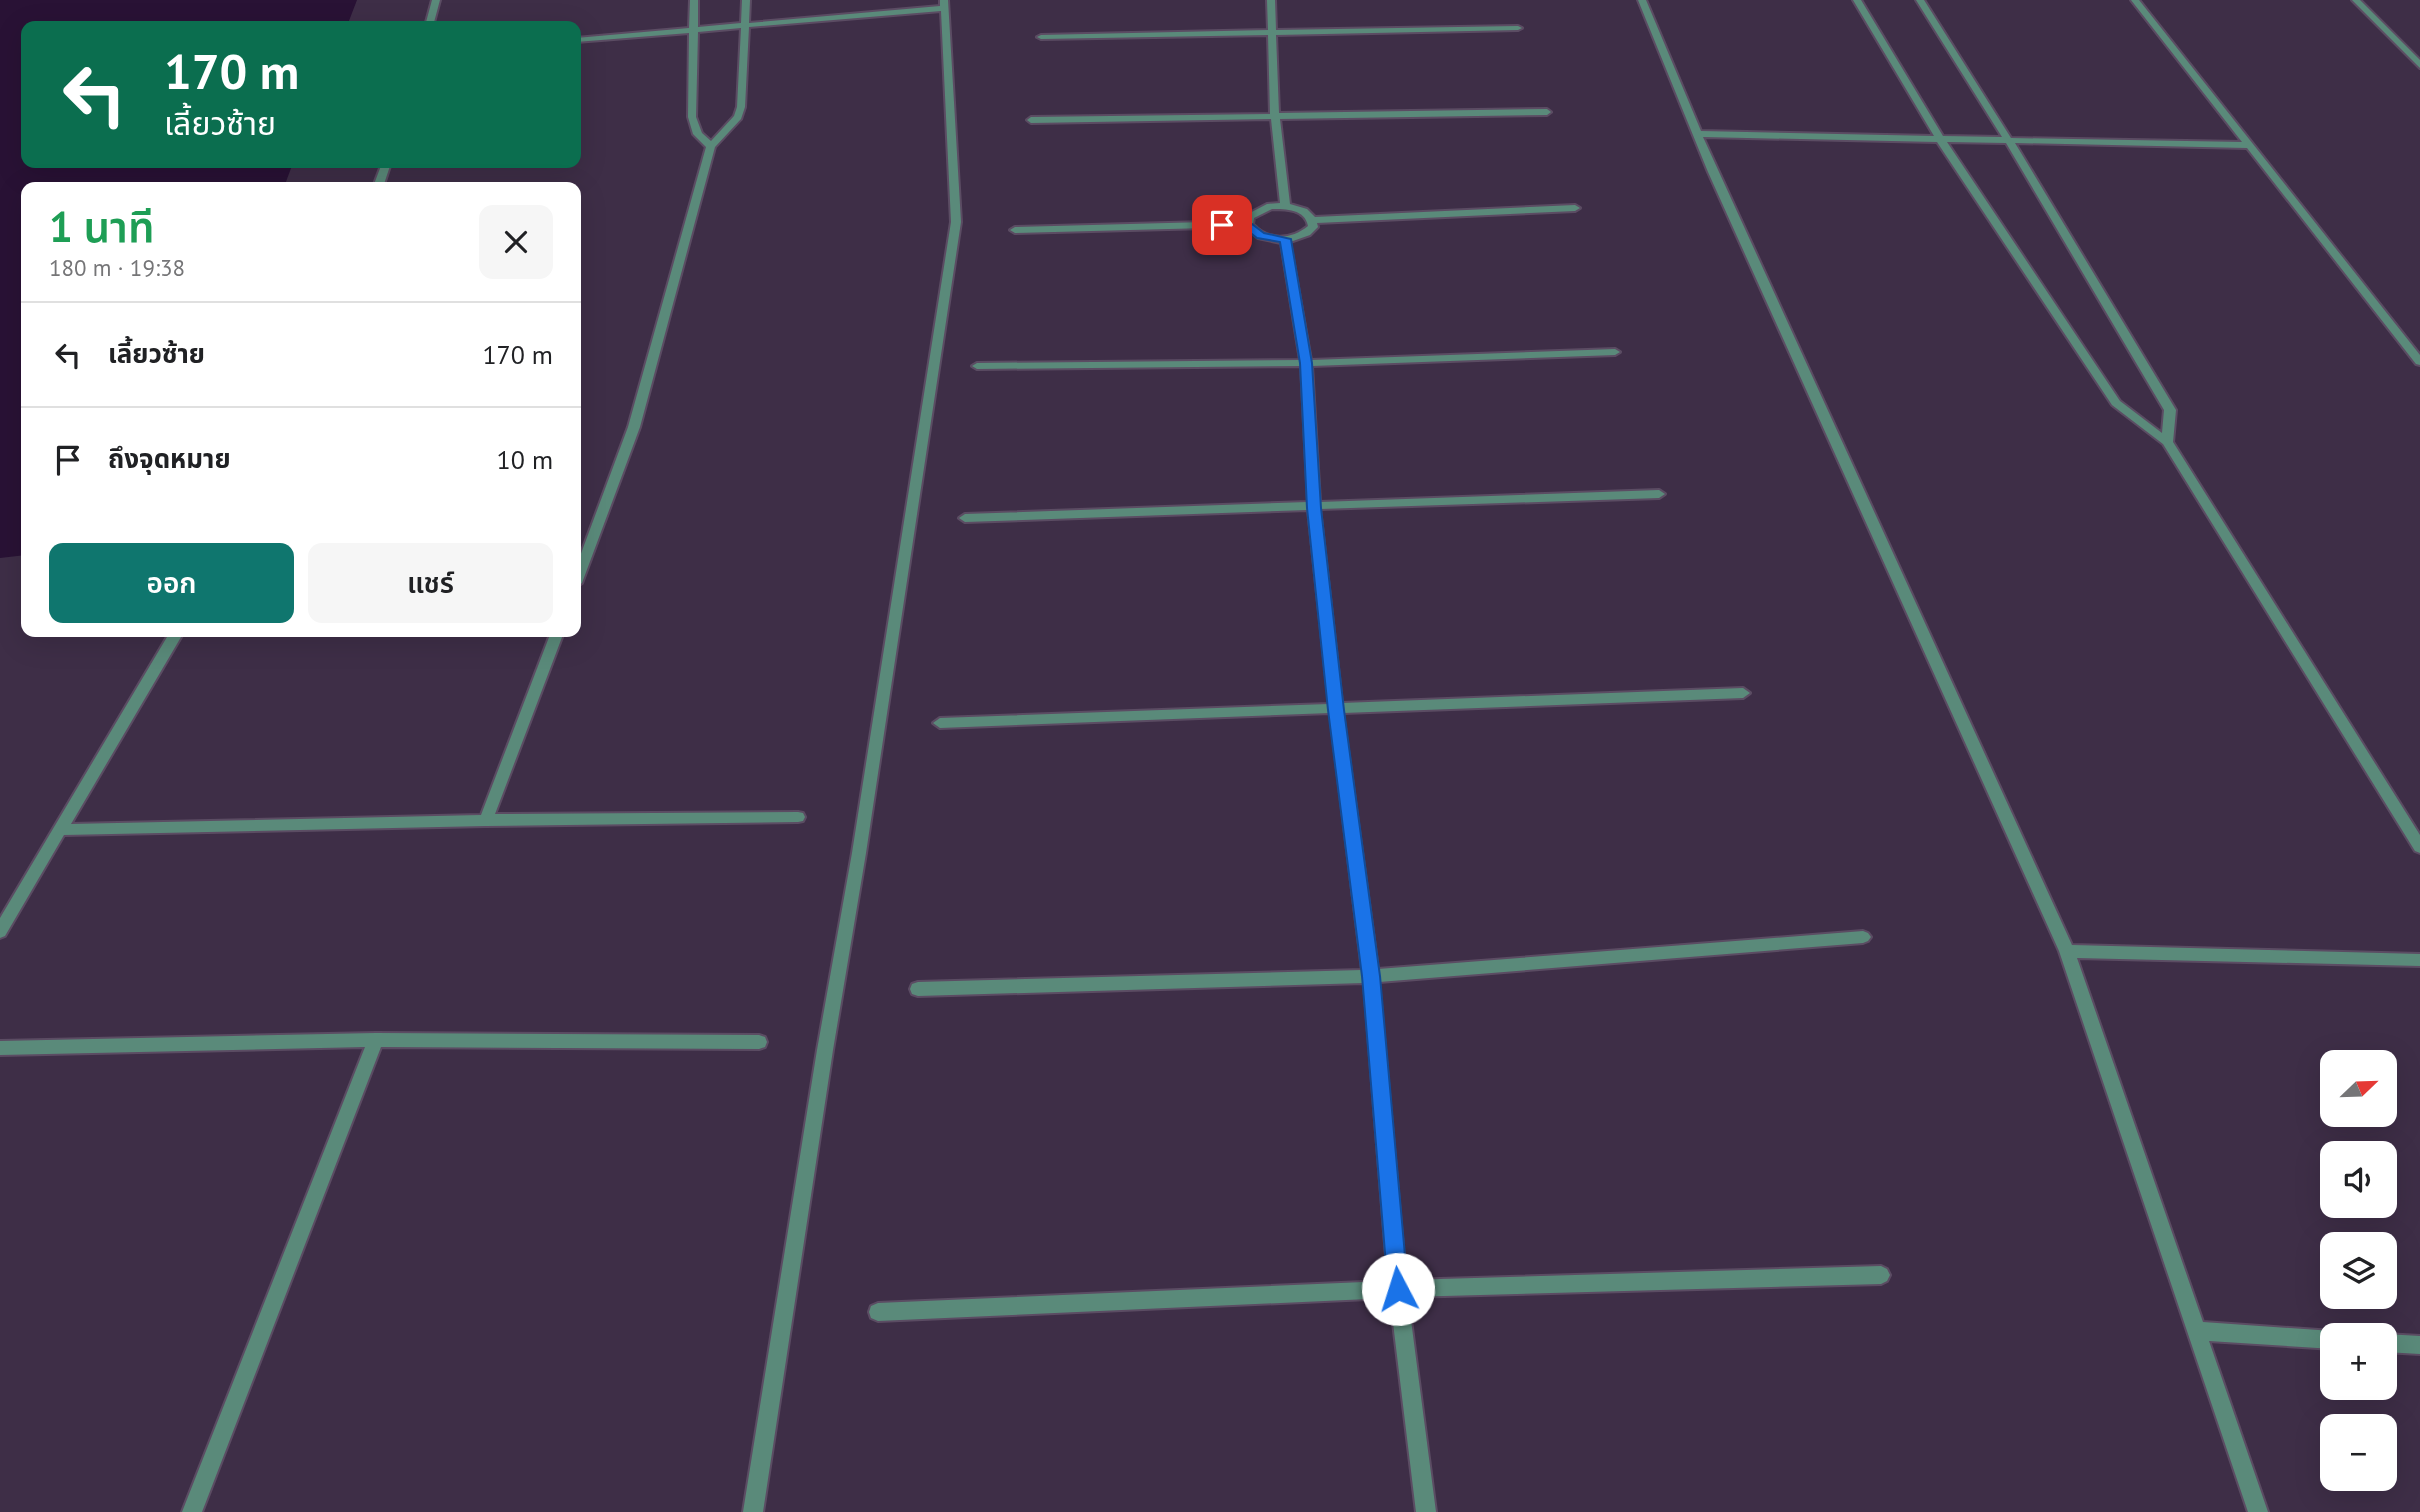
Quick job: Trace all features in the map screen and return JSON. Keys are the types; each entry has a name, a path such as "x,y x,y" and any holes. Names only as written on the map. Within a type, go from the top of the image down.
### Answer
{"street":[{"path":"430,21 436,0"},
{"path":"694,0 692,117 698,134 711,146"},
{"path":"581,570 634,427 711,146 738,117 741,107 747,24 746,0"},
{"path":"1271,0 1275,117 1285,206"},
{"path":"1642,0 1697,134 2067,951 2258,1512"},
{"path":"1857,0 1941,140 2116,403 2168,442 2420,847"},
{"path":"1920,0 2170,410 2168,442"},
{"path":"2135,0 2420,362"},
{"path":"2356,0 2420,65"},
{"path":"581,39 945,4 956,222 859,853 825,1050 753,1512"},
{"path":"1041,37 1518,28"},
{"path":"1031,120 1547,112"},
{"path":"1697,134 2249,145"},
{"path":"1313,220 1313,227 1307,233 1285,239 1261,236 1252,231 1248,224 1249,217 1257,210 1285,206 1298,208 1313,220 1575,208"},
{"path":"1015,230 1248,224"},
{"path":"1285,239 1306,363 1314,508 1336,710 1371,976 1398,1289 1426,1512"},
{"path":"977,366 1306,363 1615,352"},
{"path":"965,518 1659,494"},
{"path":"0,932 174,637"},
{"path":"486,820 555,637"},
{"path":"940,723 1743,693"},
{"path":"60,830 486,820 798,817"},
{"path":"918,989 1371,976 1863,937"},
{"path":"2067,951 2420,960"},
{"path":"192,1512 376,1040"},
{"path":"0,1048 376,1040 759,1042"},
{"path":"878,1312 1398,1289 1881,1275"},
{"path":"2196,1331 2320,1339"},
{"path":"2397,1344 2420,1345"}],"shaded area":[{"path":"0,0 357,0 349,21 21,21 21,168 291,168 286,182 21,182 21,556 0,558"}],"route":[{"path":"1222,225 1248,224 1252,231 1261,236 1285,239 1306,363 1314,508 1336,710 1371,976 1398,1289"}]}
